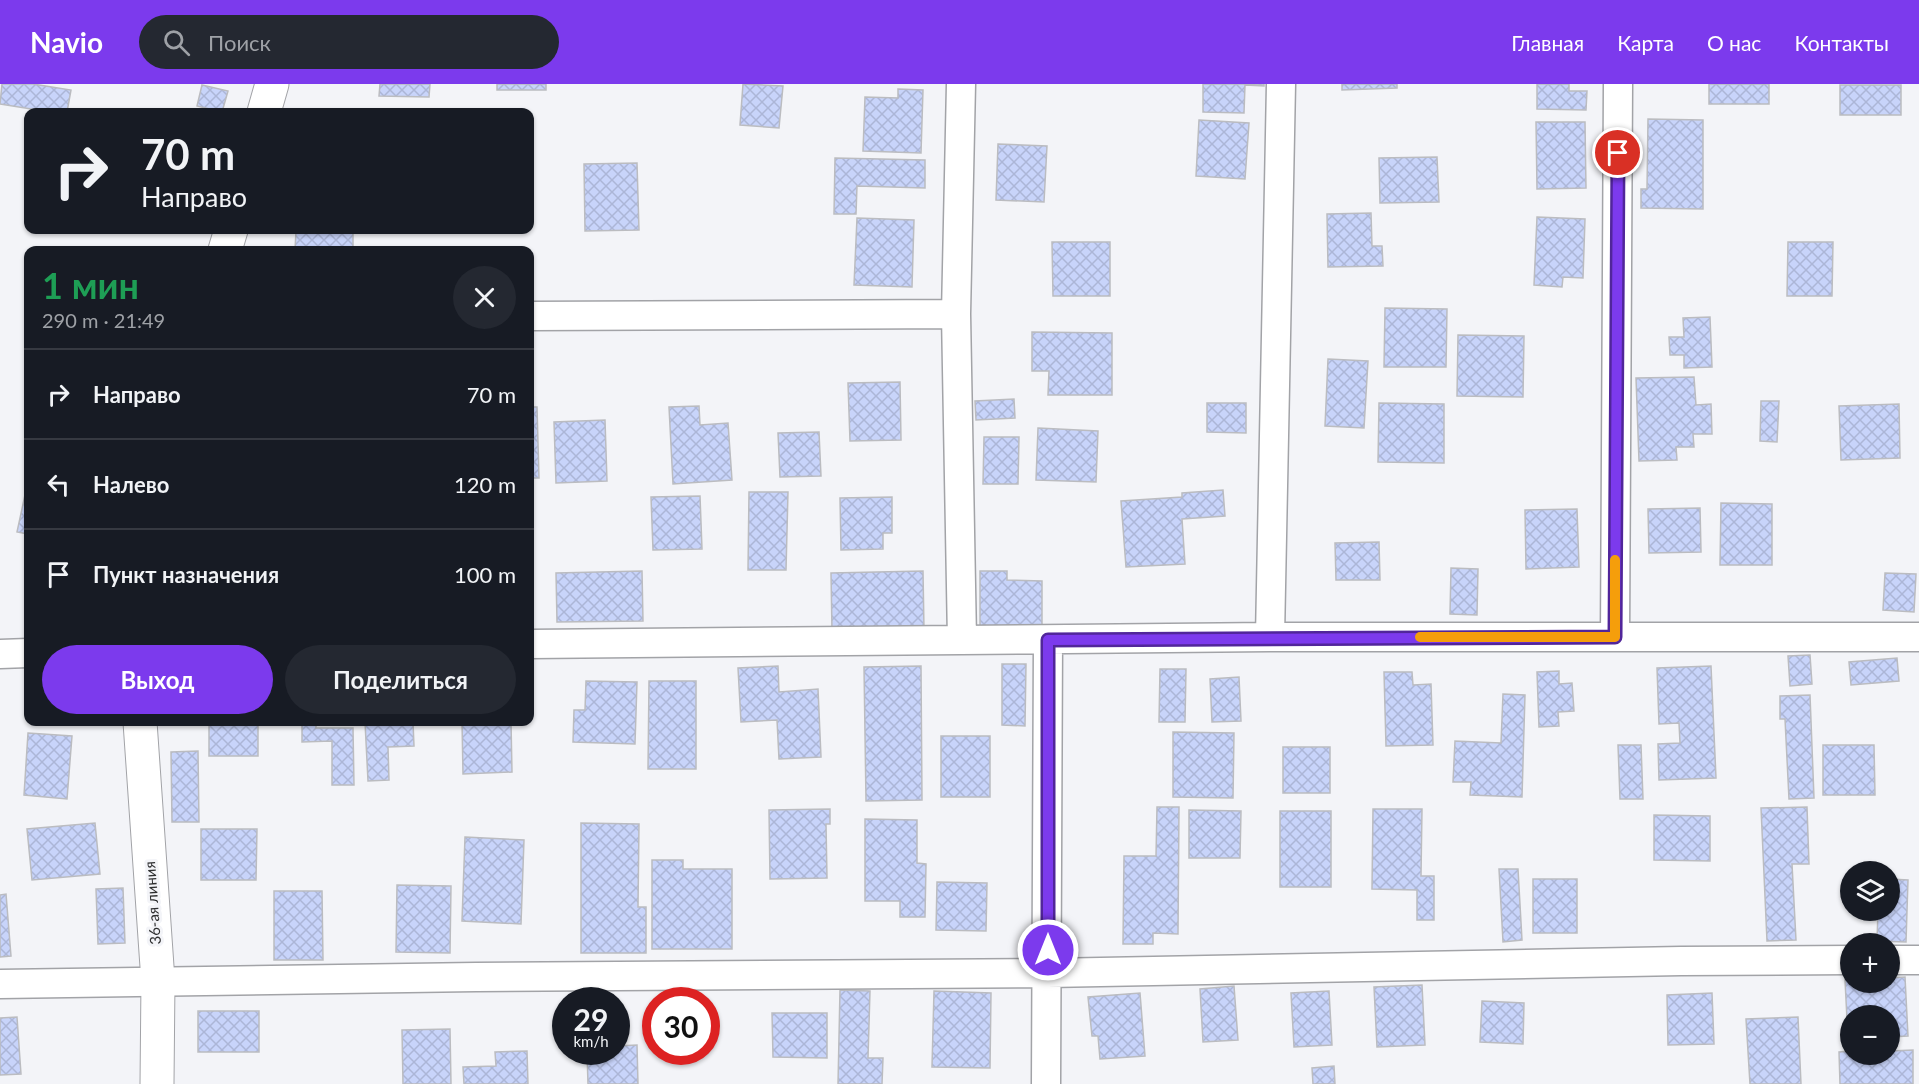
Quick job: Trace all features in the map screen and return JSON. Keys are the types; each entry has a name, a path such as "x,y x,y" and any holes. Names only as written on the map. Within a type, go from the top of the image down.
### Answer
{"street":[{"path":"265,108 272,84"},
{"path":"961,84 956,314 962,640"},
{"path":"1270,637 1281,84"},
{"path":"1615,637 1618,84"},
{"path":"534,316 956,314"},
{"path":"534,644 1270,637 1919,637"},
{"path":"1046,1084 1048,640"},
{"path":"0,654 24,653"},
{"name":"36-ая линия","path":"140,726 158,981 157,1084"},
{"path":"0,984 476,976 1048,974 1669,961 1840,960"},
{"path":"1900,960 1919,960"}],"building":[{"path":"2,84 33,84 71,90 68,108 25,108 0,104"},
{"path":"380,84 430,84 429,97 379,96"},
{"path":"497,84 546,84 546,90 497,90"},
{"path":"743,84 783,86 779,128 740,125"},
{"path":"1203,84 1264,84 1264,86 1245,85 1244,113 1203,112"},
{"path":"1342,84 1397,84 1397,88 1342,90"},
{"path":"1537,84 1569,84 1569,91 1587,91 1586,110 1537,109"},
{"path":"1709,84 1769,84 1769,104 1709,104"},
{"path":"202,85 228,91 223,108 197,106"},
{"path":"1840,85 1901,85 1901,115 1840,115"},
{"path":"898,89 923,90 921,153 863,151 865,97 898,98"},
{"path":"1648,119 1703,120 1703,209 1641,208 1641,189 1647,189"},
{"path":"1199,120 1249,123 1245,179 1196,176"},
{"path":"1536,122 1585,122 1586,188 1537,189"},
{"path":"998,144 1047,146 1044,202 996,200"},
{"path":"1437,157 1439,202 1380,203 1379,158"},
{"path":"835,158 925,160 925,188 857,186 856,214 834,214"},
{"path":"637,163 639,230 585,231 584,164"},
{"path":"1371,213 1372,246 1382,246 1383,266 1328,267 1327,214"},
{"path":"1537,217 1585,219 1583,278 1563,277 1562,287 1534,285"},
{"path":"857,218 914,220 912,287 854,285"},
{"path":"296,234 353,234 353,246 295,246"},
{"path":"1052,242 1110,242 1110,296 1053,296"},
{"path":"1788,242 1833,242 1832,296 1787,296"},
{"path":"1385,308 1447,309 1446,367 1384,367"},
{"path":"1710,317 1712,367 1684,368 1684,355 1670,355 1669,337 1684,337 1683,318"},
{"path":"1032,332 1112,333 1112,395 1048,395 1049,371 1032,371"},
{"path":"1458,335 1524,336 1523,397 1457,396"},
{"path":"1328,359 1368,361 1364,428 1325,426"},
{"path":"1694,377 1696,405 1711,404 1712,434 1693,434 1694,447 1676,447 1677,460 1639,461 1636,378"},
{"path":"900,382 901,440 850,441 848,383"},
{"path":"1014,399 1015,418 976,420 975,401"},
{"path":"1761,401 1779,401 1777,442 1760,441"},
{"path":"1207,403 1246,403 1246,433 1207,432"},
{"path":"1379,403 1444,404 1444,463 1378,462"},
{"path":"1899,404 1900,458 1841,460 1839,406"},
{"path":"699,406 700,425 728,423 732,480 673,484 669,407"},
{"path":"534,407 537,407 539,478 534,478"},
{"path":"605,420 607,481 556,483 554,422"},
{"path":"1038,428 1098,431 1096,482 1036,480"},
{"path":"819,432 821,476 780,477 778,433"},
{"path":"984,437 1019,437 1018,484 983,484"},
{"path":"1223,490 1225,516 1182,519 1185,564 1126,567 1121,501 1182,497 1182,493"},
{"path":"749,492 788,492 786,570 748,570"},
{"path":"700,496 702,549 653,550 651,497"},
{"path":"892,497 892,533 883,533 883,549 841,550 840,498"},
{"path":"24,500 24,533 17,532"},
{"path":"1721,503 1772,504 1772,565 1720,565"},
{"path":"1700,508 1701,552 1649,553 1648,509"},
{"path":"1577,509 1579,567 1526,569 1525,510"},
{"path":"1379,542 1380,580 1336,580 1335,543"},
{"path":"1451,568 1478,569 1477,615 1450,614"},
{"path":"642,571 643,621 557,622 556,573"},
{"path":"923,571 924,630 832,631 831,573"},
{"path":"980,571 1007,571 1007,580 1042,581 1042,626 980,626"},
{"path":"1885,573 1916,574 1914,612 1883,610"},
{"path":"1810,655 1812,684 1790,686 1788,656"},
{"path":"1897,658 1899,681 1851,685 1849,662"},
{"path":"1002,664 1026,664 1025,726 1002,725"},
{"path":"778,666 779,692 818,689 821,757 779,759 777,720 741,722 738,668"},
{"path":"921,666 922,800 866,801 864,667"},
{"path":"1711,666 1716,778 1659,780 1658,744 1680,743 1679,723 1659,724 1657,668"},
{"path":"1160,669 1186,669 1185,722 1159,722"},
{"path":"1559,671 1559,684 1572,683 1574,711 1558,712 1559,726 1539,727 1537,672"},
{"path":"1384,672 1412,672 1413,685 1431,684 1433,745 1386,746"},
{"path":"1239,677 1241,721 1212,722 1210,679"},
{"path":"586,681 637,682 635,744 573,742 574,710 585,710"},
{"path":"649,681 696,681 696,769 648,769"},
{"path":"1503,694 1525,695 1522,797 1470,795 1471,782 1453,782 1455,741 1501,743"},
{"path":"1810,695 1814,798 1789,799 1785,719 1780,719 1780,696"},
{"path":"209,726 258,726 258,756 209,756"},
{"path":"302,726 353,728 354,785 332,785 332,741 302,742"},
{"path":"365,726 413,726 414,746 388,747 389,780 368,781"},
{"path":"462,726 511,726 512,772 463,774"},
{"path":"1173,732 1234,733 1233,798 1173,797"},
{"path":"28,733 72,736 67,799 24,795"},
{"path":"941,736 990,736 990,797 941,797"},
{"path":"1618,745 1641,745 1643,799 1620,799"},
{"path":"1823,745 1874,745 1875,795 1823,795"},
{"path":"1283,747 1330,747 1330,793 1283,793"},
{"path":"198,751 199,822 172,822 171,752"},
{"path":"1157,807 1179,807 1178,934 1153,933 1153,944 1123,944 1124,856 1156,856"},
{"path":"1807,807 1809,864 1792,864 1796,940 1767,941 1761,808"},
{"path":"830,809 830,824 826,824 827,878 770,879 769,810"},
{"path":"1373,809 1422,809 1421,876 1434,876 1434,920 1417,920 1417,890 1372,889"},
{"path":"1189,810 1241,811 1240,858 1189,858"},
{"path":"1280,811 1331,811 1331,887 1280,887"},
{"path":"1654,815 1710,816 1710,861 1654,860"},
{"path":"865,819 917,820 917,863 926,864 925,917 900,917 900,901 865,901"},
{"path":"95,823 100,874 32,880 27,829"},
{"path":"581,823 639,824 638,907 646,907 646,953 581,953"},
{"path":"201,829 257,829 256,880 201,880"},
{"path":"465,837 524,840 521,924 462,921"},
{"path":"652,860 683,860 683,869 732,869 732,949 652,949"},
{"path":"1499,869 1518,869 1522,940 1503,942"},
{"path":"1533,879 1577,879 1577,933 1533,933"},
{"path":"1900,880 1908,880 1906,942 1900,942 1900,933 1877,933 1878,921 1900,921"},
{"path":"937,882 987,883 986,931 936,930"},
{"path":"397,885 451,886 450,953 396,952"},
{"path":"123,888 125,943 98,944 96,889"},
{"path":"274,891 322,891 323,960 274,960"},
{"path":"6,894 11,956 0,957 0,895"},
{"path":"1900,977 1905,977 1908,1036 1900,1036 1900,1005 1846,1005 1846,993 1900,993"},
{"path":"1422,985 1425,1045 1377,1047 1374,987"},
{"path":"1234,986 1238,1040 1203,1042 1200,989"},
{"path":"840,990 870,991 868,1058 883,1058 882,1084 838,1084"},
{"path":"934,991 991,993 990,1068 932,1067"},
{"path":"1329,991 1332,1045 1294,1047 1291,993"},
{"path":"1140,993 1145,1056 1100,1059 1098,1036 1092,1036 1088,997"},
{"path":"1712,993 1714,1044 1668,1045 1667,995"},
{"path":"1482,1001 1524,1003 1523,1044 1480,1042"},
{"path":"198,1011 259,1011 259,1052 198,1052"},
{"path":"772,1013 827,1013 827,1058 773,1057"},
{"path":"17,1017 21,1074 0,1075 0,1018"},
{"path":"1798,1017 1801,1084 1750,1084 1746,1019"},
{"path":"450,1029 451,1084 403,1084 402,1030"},
{"path":"630,1045 637,1045 638,1084 588,1084 587,1065 630,1065"},
{"path":"1913,1050 1913,1084 1840,1084 1839,1052 1840,1065 1900,1065 1900,1051"},
{"path":"527,1051 528,1084 464,1084 463,1067 496,1066 495,1052"},
{"path":"1334,1066 1335,1084 1313,1084 1312,1068"}],"slow traffic":[{"path":"1420,637 1615,637 1615,560"}],"route":[{"path":"1048,950 1048,640 1270,637 1615,637 1618,153"}]}
